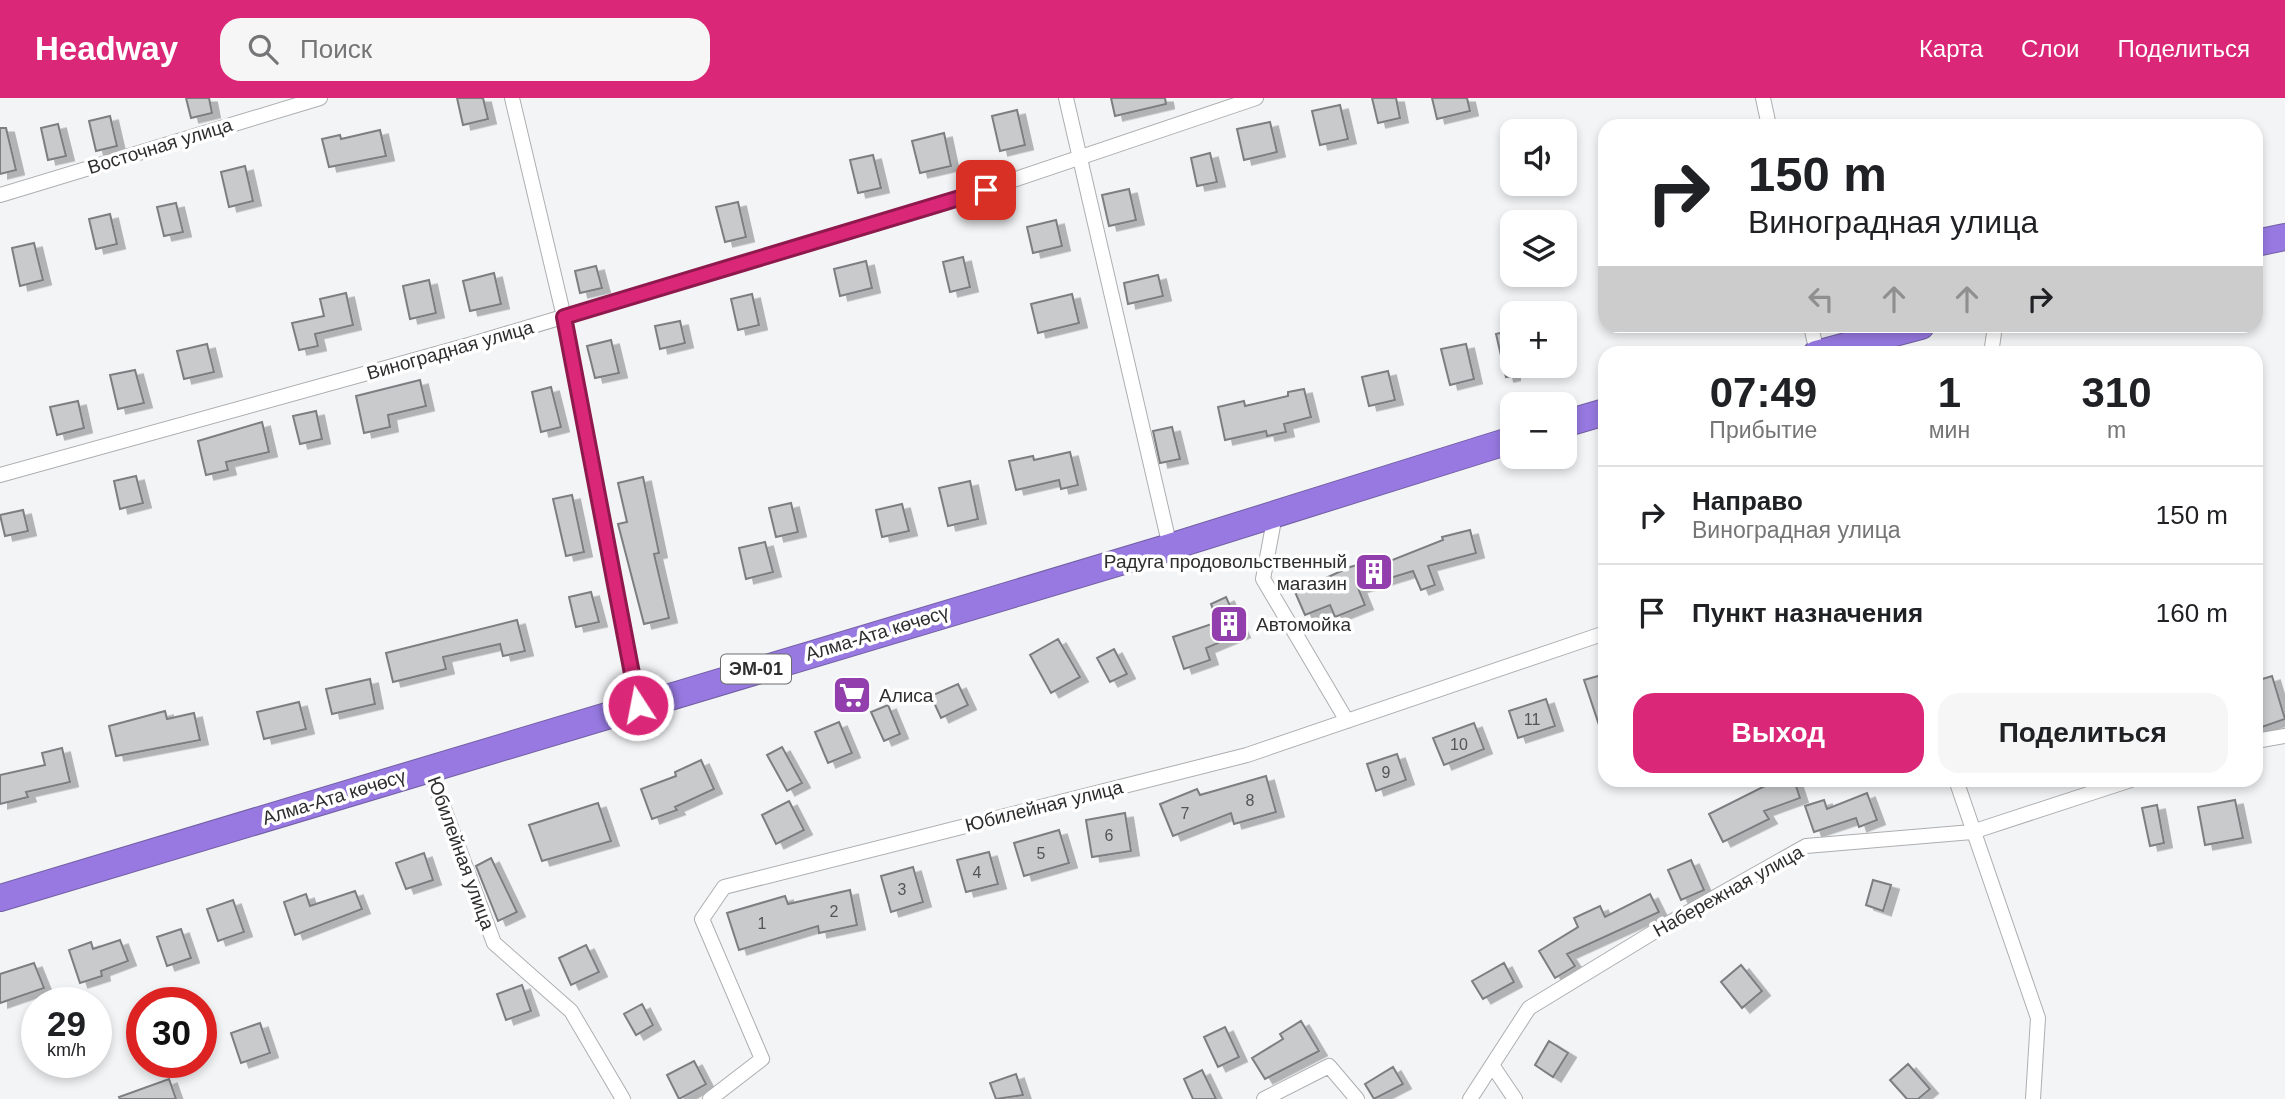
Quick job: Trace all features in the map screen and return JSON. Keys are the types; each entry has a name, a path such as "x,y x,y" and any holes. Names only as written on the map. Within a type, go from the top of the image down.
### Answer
{"highway":[{"path":"2263,242 2285,237"},
{"path":"1844,346 1894,333"},
{"path":"1577,420 1598,414"},
{"name":"Алма-Ата көчөсү","path":"0,898 1170,547 1500,444"}],"street":[{"name":"Восточная улица","path":"0,195 320,98"},
{"path":"512,98 564,317 638,705"},
{"path":"1066,98 1170,547"},
{"name":"Виноградная улица","path":"0,475 564,317 939,205 1256,98"},
{"path":"1763,98 1768,119"},
{"path":"1275,514 1263,579 1346,721"},
{"name":"Юбилейная улица","path":"710,1099 762,1059 702,919 724,887 1247,755 1598,635"},
{"path":"2263,740 2285,736"},
{"name":"Юбилейная улица","path":"429,768 494,943 570,1011 623,1099"},
{"path":"1958,787 2038,1018 2033,1099"},
{"name":"Набережная улица","path":"1470,1099 1529,1008 1662,926 1806,846 1972,832 2110,787"},
{"path":"1492,1065 1515,1099"},
{"path":"1264,1099 1329,1066 1357,1099"}],"building":[{"path":"186,98 209,98 212,113 191,118"},
{"path":"457,98 483,98 488,119 463,125"},
{"path":"1111,98 1165,98 1166,104 1115,116"},
{"path":"1372,98 1396,98 1400,118 1378,123"},
{"path":"1432,98 1467,98 1470,111 1437,119"},
{"path":"1340,105 1348,139 1320,145 1312,111"},
{"path":"1017,110 1025,145 1000,151 992,116"},
{"path":"110,116 117,146 96,151 89,121"},
{"path":"1270,122 1277,152 1244,160 1237,129"},
{"path":"58,124 66,156 48,160 41,128"},
{"path":"0,128 6,128 16,170 0,174"},
{"path":"380,130 386,156 329,167 322,139 340,135 341,139"},
{"path":"944,133 951,166 920,173 912,141"},
{"path":"1210,153 1217,182 1197,186 1191,158"},
{"path":"873,155 881,188 858,193 850,160"},
{"path":"245,166 253,201 229,207 221,172"},
{"path":"1129,189 1136,220 1109,226 1102,195"},
{"path":"738,202 746,237 725,242 716,207"},
{"path":"176,203 183,232 164,236 157,207"},
{"path":"110,214 117,244 96,249 89,219"},
{"path":"1056,220 1062,246 1033,253 1027,227"},
{"path":"34,243 43,280 20,286 12,248"},
{"path":"963,257 970,287 950,292 943,262"},
{"path":"866,261 872,288 840,296 834,269"},
{"path":"596,266 602,288 580,293 575,271"},
{"path":"494,273 501,304 470,311 463,281"},
{"path":"1158,275 1163,296 1128,304 1124,283"},
{"path":"429,280 436,313 410,319 403,286"},
{"path":"346,293 353,325 315,334 318,346 299,350 292,323 324,316 320,299"},
{"path":"752,294 759,325 738,330 731,299"},
{"path":"1072,294 1079,323 1038,333 1031,304"},
{"path":"680,321 685,343 660,349 655,326"},
{"path":"1500,333 1500,351 1496,334"},
{"path":"611,340 619,373 595,378 587,346"},
{"path":"207,344 214,372 184,379 177,351"},
{"path":"1466,344 1474,379 1450,385 1441,349"},
{"path":"135,370 144,403 118,409 110,375"},
{"path":"1388,371 1395,400 1369,406 1362,377"},
{"path":"420,380 426,406 388,415 390,427 364,433 356,396"},
{"path":"551,387 561,427 541,432 532,392"},
{"path":"1304,389 1311,417 1284,424 1286,432 1267,436 1266,431 1225,440 1218,407 1244,401 1245,406 1288,396 1288,392"},
{"path":"78,401 84,428 57,435 50,407"},
{"path":"316,411 322,439 300,444 293,416"},
{"path":"262,422 269,452 226,462 228,470 206,475 198,441"},
{"path":"1172,427 1180,459 1160,463 1153,431"},
{"path":"1070,452 1078,485 1061,489 1059,480 1016,490 1009,461 1033,456 1034,460"},
{"path":"136,476 143,503 120,509 114,481"},
{"path":"643,477 659,553 654,554 669,618 644,624 618,524 627,522 618,483"},
{"path":"970,481 978,519 948,526 939,488"},
{"path":"572,495 584,552 566,556 553,499"},
{"path":"791,503 798,532 776,537 769,508"},
{"path":"902,504 909,531 882,537 876,510"},
{"path":"23,510 28,531 5,536 0,515"},
{"path":"1470,530 1476,553 1428,566 1435,585 1421,590 1413,571 1358,588 1365,605 1335,617 1330,605 1305,615 1295,592 1350,567 1383,558 1385,563 1443,540 1442,537"},
{"path":"765,542 773,572 746,579 739,548"},
{"path":"591,592 599,622 576,627 569,597"},
{"path":"1226,597 1242,633 1206,648 1210,660 1184,669 1173,637 1218,622 1211,604"},
{"path":"517,620 525,651 503,656 500,644 443,657 446,669 393,682 386,653"},
{"path":"1058,639 1080,677 1051,693 1030,655"},
{"path":"1114,649 1127,674 1110,682 1097,658"},
{"path":"1598,676 1598,722 1584,680"},
{"path":"2272,676 2285,719 2263,727 2263,679"},
{"path":"370,679 375,704 332,714 326,689"},
{"path":"958,684 968,705 941,718 931,696"},
{"path":"1546,699 1555,726 1518,738 1509,711"},
{"path":"299,702 306,729 264,739 257,712"},
{"path":"888,705 900,734 884,741 871,712"},
{"path":"165,711 167,719 194,713 200,740 116,756 109,726"},
{"path":"839,722 852,753 828,763 815,732"},
{"path":"1474,723 1484,749 1444,765 1433,738"},
{"path":"782,747 802,783 787,791 767,755"},
{"path":"62,748 70,782 26,792 28,797 0,804 0,775 45,765 42,753"},
{"path":"1397,754 1406,780 1376,791 1367,764"},
{"path":"701,760 714,789 675,807 677,810 652,819 641,789 676,776 675,772"},
{"path":"1266,776 1276,812 1234,824 1231,813 1173,836 1160,804 1197,789 1200,795"},
{"path":"1763,787 1796,787 1800,798 1764,811 1769,819 1723,842 1709,814"},
{"path":"1867,793 1877,820 1859,827 1856,818 1814,832 1805,806 1824,800 1827,809"},
{"path":"2235,800 2243,838 2205,845 2198,807"},
{"path":"789,801 804,830 776,844 762,815"},
{"path":"598,803 611,841 542,861 529,825"},
{"path":"2157,805 2164,843 2150,846 2142,808"},
{"path":"1125,813 1131,851 1092,857 1086,820"},
{"path":"1059,830 1069,863 1024,876 1014,843"},
{"path":"989,852 998,884 966,892 957,860"},
{"path":"424,853 433,880 406,889 396,863"},
{"path":"491,858 517,912 498,921 476,866"},
{"path":"1691,860 1704,890 1681,900 1668,870"},
{"path":"913,867 923,902 891,912 881,876"},
{"path":"1873,880 1891,885 1883,911 1866,905"},
{"path":"850,890 857,925 819,933 818,926 739,950 727,913 785,896 788,904"},
{"path":"355,891 362,909 295,935 284,902 306,894 310,906"},
{"path":"1650,894 1659,912 1567,954 1575,966 1555,978 1539,951 1578,927 1574,918 1600,906 1605,917"},
{"path":"233,900 244,932 218,941 207,909"},
{"path":"181,929 191,958 167,966 157,937"},
{"path":"120,940 128,961 101,971 102,976 80,983 69,950 91,942 93,949"},
{"path":"586,945 599,972 571,985 559,958"},
{"path":"34,963 44,987 21,987 21,996 0,1003 0,974"},
{"path":"1504,963 1514,982 1483,999 1472,981"},
{"path":"1741,965 1762,991 1742,1008 1721,982"},
{"path":"522,985 531,1011 506,1020 497,994"},
{"path":"642,1004 653,1025 636,1035 624,1014"},
{"path":"1301,1021 1319,1051 1265,1079 1252,1058 1283,1039 1280,1034"},
{"path":"260,1023 270,1053 241,1063 231,1033"},
{"path":"1225,1027 1239,1057 1218,1067 1204,1037"},
{"path":"1549,1041 1568,1053 1553,1077 1535,1065"},
{"path":"694,1061 706,1084 679,1099 667,1075"},
{"path":"1908,1064 1930,1089 1918,1099 1907,1099 1890,1080"},
{"path":"1393,1067 1403,1084 1374,1099 1365,1084"},
{"path":"1202,1070 1216,1099 1193,1099 1184,1079"},
{"path":"1016,1074 1023,1095 996,1099 990,1083"},
{"path":"169,1079 176,1099 119,1097"}],"place":[{"name":"Радуга продовольственный магазин","path":"1374,572"},
{"name":"Автомойка","path":"1229,624"},
{"name":"Алиса","path":"852,695"}],"route":[{"path":"638,705 564,317 986,190"}]}
